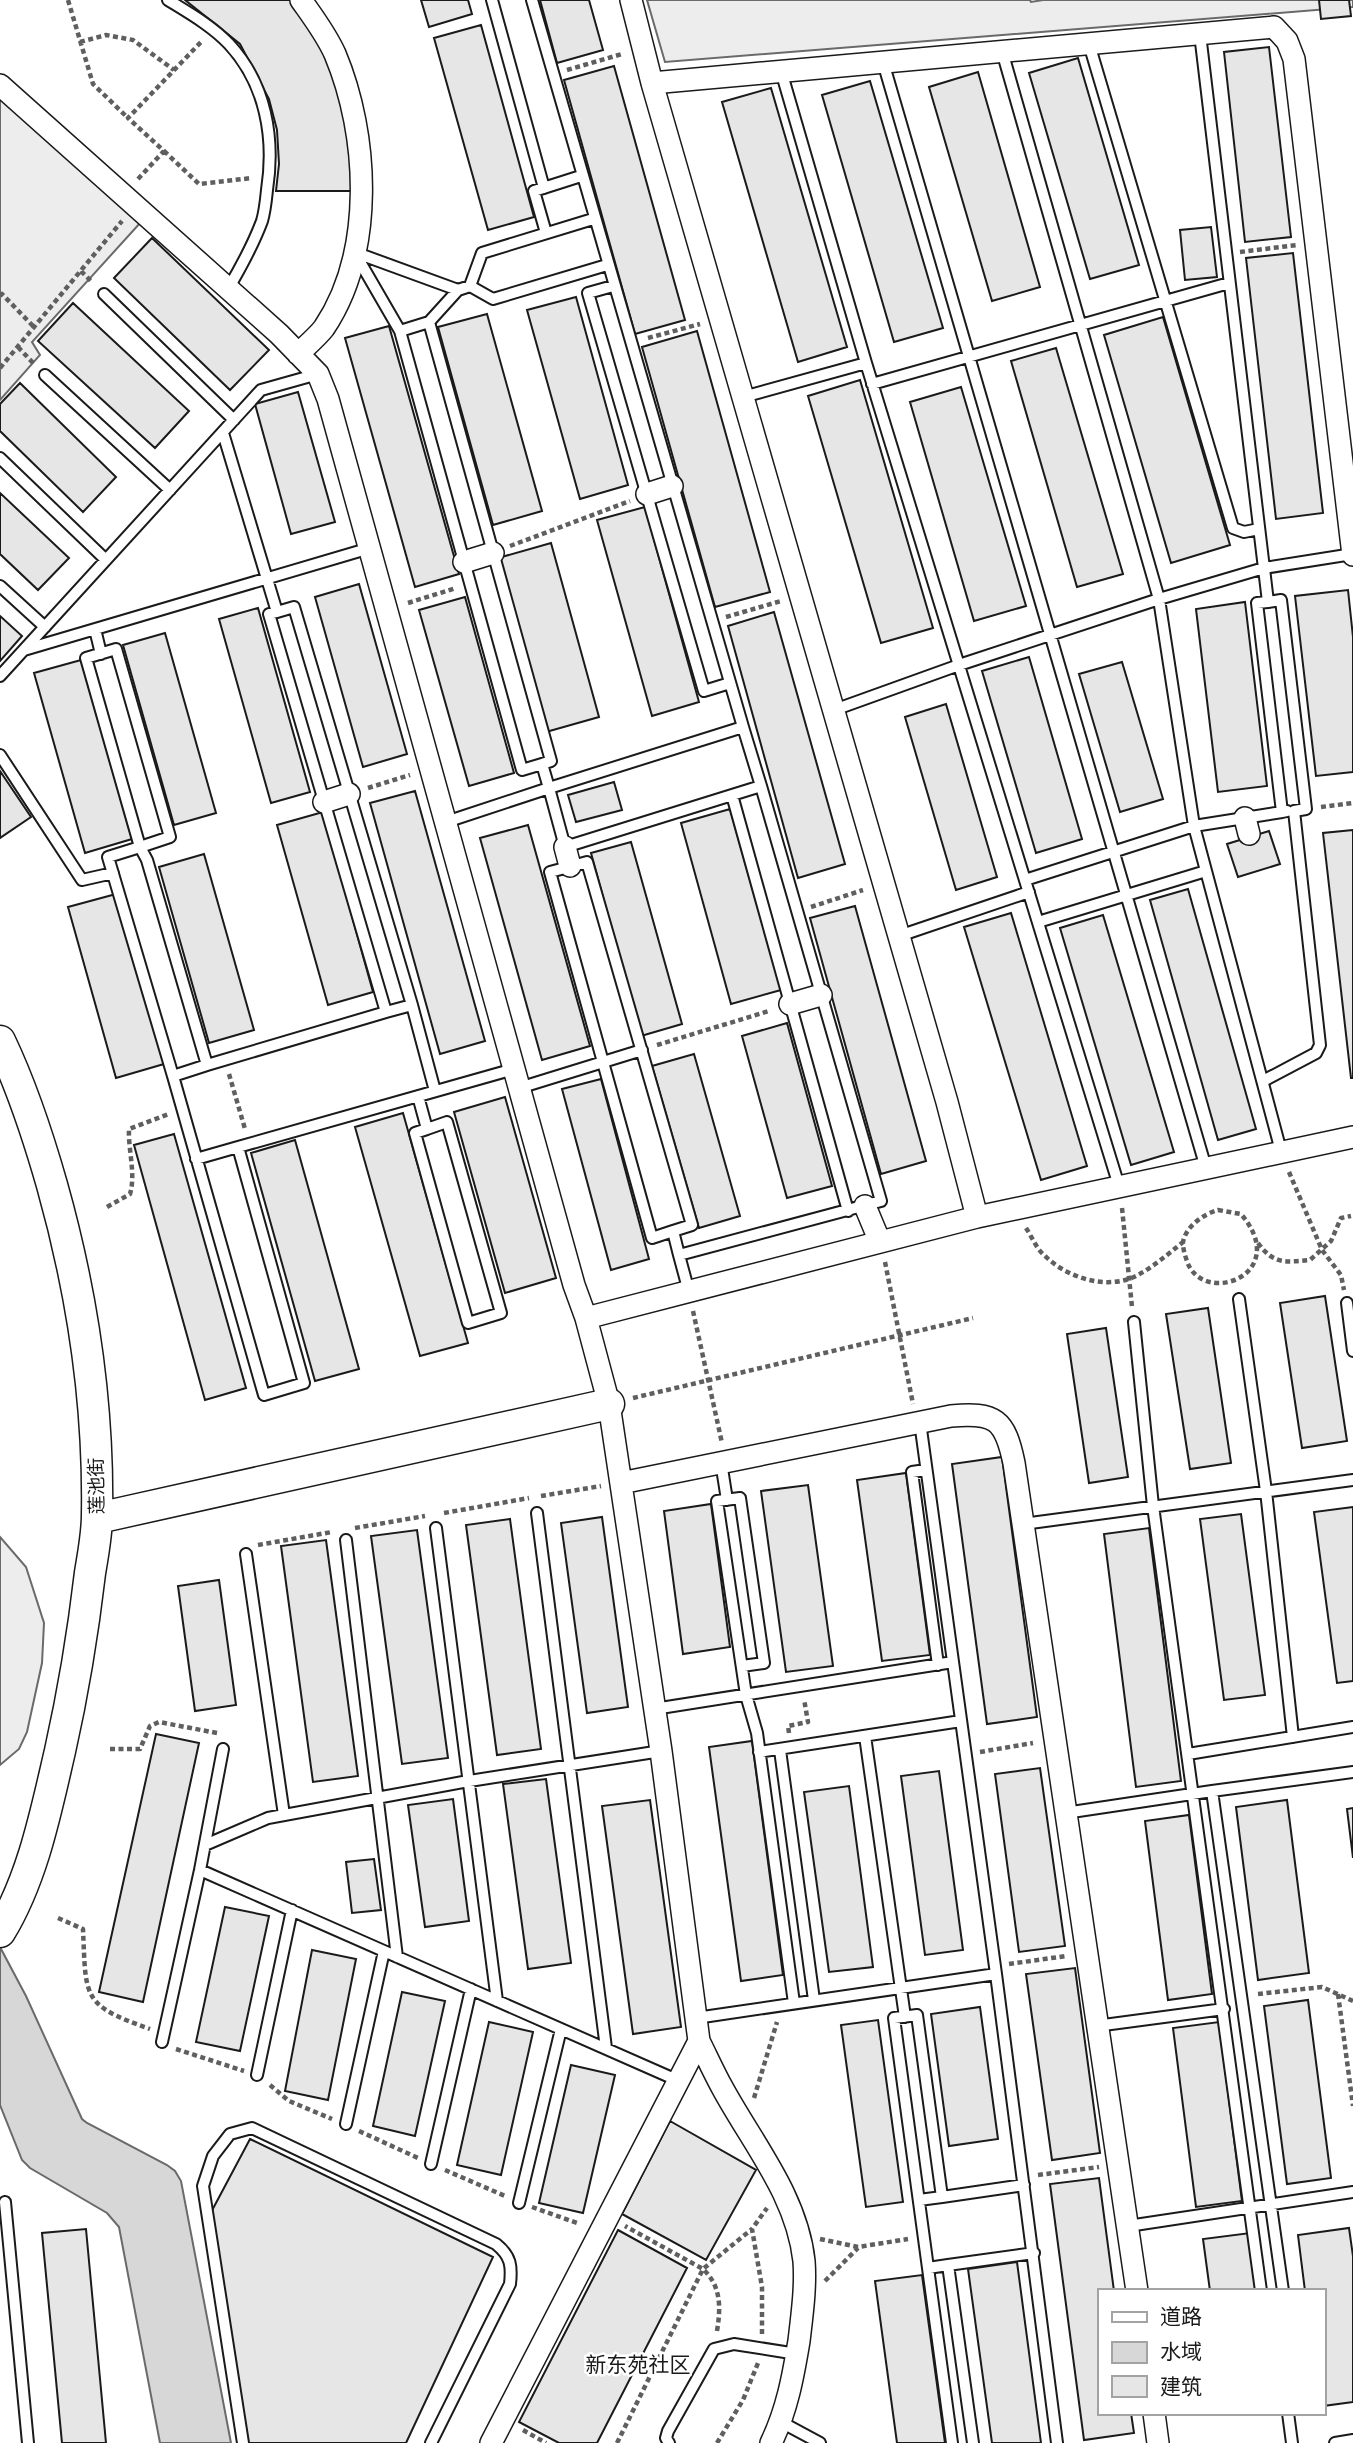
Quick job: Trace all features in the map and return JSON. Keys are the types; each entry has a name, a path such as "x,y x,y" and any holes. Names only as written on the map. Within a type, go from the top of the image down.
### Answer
{"main road":[{"name":"莲池街","path":"0,1041 15,1072 43,1154 68,1242 82,1305 91,1363 97,1518 75,1674 63,1736 34,1848 18,1898 4,1925"},
{"path":"97,1518 609,1404"}],"street":[{"path":"298,354 323,329 342,295 359,223 361,167 353,105 334,53 320,26 300,0"},
{"path":"631,0 652,83 947,1102 977,1217"},
{"path":"652,83 1274,27 1287,41 1294,59 1353,554"},
{"path":"0,85 279,334 318,374 328,399 609,1404 661,1751 699,2041 723,2089 746,2125 792,2210 799,2234 804,2262 804,2296 797,2354 792,2387 771,2443"},
{"path":"647,494 672,486"},
{"path":"464,562 493,552"},
{"path":"324,802 349,794"},
{"path":"790,1004 821,995"},
{"path":"586,1318 977,1217 1353,1137"},
{"path":"856,1208 880,1242"},
{"path":"621,1483 951,1416 981,1414 1000,1424 1009,1439 1023,1524 1137,2289"},
{"path":"491,2443 699,2041"},
{"path":"1154,2415 1158,2443"}],"lane":[{"path":"168,0 213,30 246,66 263,103 269,124 269,176 263,218 252,247 228,289"},
{"path":"492,0 544,188"},
{"path":"531,0 881,1201 679,1255"},
{"path":"1200,34 1268,602"},
{"path":"1089,44 1233,528 1244,532 1259,529"},
{"path":"1002,51 1159,599 1194,826 1281,1151"},
{"path":"883,62 1206,1168"},
{"path":"781,71 872,384 1119,1186"},
{"path":"547,233 534,191 581,176"},
{"path":"470,286 482,253 593,219"},
{"path":"354,253 458,290"},
{"path":"354,253 400,331 522,769 551,761 429,322"},
{"path":"400,331 429,322 458,290 470,286 493,299 607,265"},
{"path":"872,384 1229,283"},
{"path":"613,286 588,293 704,691 730,682"},
{"path":"104,294 234,420"},
{"path":"743,397 866,363"},
{"path":"0,676 261,390 318,374"},
{"path":"46,375 170,490"},
{"path":"223,433 277,612"},
{"path":"0,458 106,560"},
{"path":"24,650 370,548"},
{"path":"834,710 959,665 1159,599 1264,568 1353,554"},
{"path":"0,586 45,627"},
{"path":"1025,880 1194,826 1247,826 1288,811 1306,809 1281,600 1257,603 1288,811 1320,1045 1316,1053 1263,1081"},
{"path":"386,1012 269,614 294,607 435,1091"},
{"path":"95,629 101,654"},
{"path":"207,1065 140,847 86,658 117,649 170,837 140,847 108,857 264,1395 304,1384 243,1145"},
{"path":"446,822 743,727"},
{"path":"0,755 82,880 113,873"},
{"path":"542,764 568,856"},
{"path":"568,856 587,862 692,1225 652,1238 550,872 568,856 761,786"},
{"path":"732,795 790,1004 856,1208"},
{"path":"1038,922 1206,871"},
{"path":"899,936 1029,892"},
{"path":"173,1076 412,1005"},
{"path":"196,1159 435,1091 603,1062 642,1050"},
{"path":"418,1096 427,1129"},
{"path":"447,1122 501,1313 468,1323 415,1133 427,1129 447,1122"},
{"path":"673,1231 689,1292"},
{"path":"1239,1298 1266,1491 1293,1737"},
{"path":"1347,1303 1353,1351"},
{"path":"1134,1322 1153,1506 1261,2289"},
{"path":"918,1422 1034,2253 1057,2443"},
{"path":"724,1462 727,1500"},
{"path":"926,1470 912,1472 938,1665"},
{"path":"1023,1524 1353,1480"},
{"path":"742,1666 764,1663 740,1498 717,1501 746,1695 757,1733 794,2003"},
{"path":"537,1513 606,2049"},
{"path":"436,1528 497,2001"},
{"path":"346,1540 397,1957"},
{"path":"246,1554 284,1815"},
{"path":"654,1709 953,1662"},
{"path":"759,1752 961,1721"},
{"path":"1188,1754 1353,1727"},
{"path":"865,1736 905,2017"},
{"path":"162,2042 205,1846 223,1749"},
{"path":"786,1749 814,2000"},
{"path":"205,1846 268,1818 470,1781 661,1751"},
{"path":"1065,1813 1353,1772"},
{"path":"1212,1791 1283,2289"},
{"path":"200,1870 679,2081"},
{"path":"257,2075 292,1910"},
{"path":"346,2124 384,1951"},
{"path":"696,2018 901,1988 995,1970"},
{"path":"430,2164 471,1989"},
{"path":"1096,2026 1224,2008"},
{"path":"942,2197 917,2015 894,2018 952,2443"},
{"path":"519,2203 561,2029"},
{"path":"243,2443 203,2186 213,2156 230,2134 252,2128 505,2251 512,2264 510,2284 431,2443"},
{"path":"919,2200 1024,2181"},
{"path":"1128,2226 1353,2192"},
{"path":"5,2202 27,2443"},
{"path":"928,2268 1034,2253"},
{"path":"948,2265 973,2443"},
{"path":"669,2443 666,2438 668,2431 714,2349 734,2344 797,2354"},
{"path":"1288,2415 1292,2443"},
{"path":"781,2422 821,2443"},
{"path":"1335,2443 1353,2440"}],"path":[{"path":"68,0 93,84 200,184 269,176"},
{"path":"128,118 213,30"},
{"path":"80,42 106,35 133,40 174,70"},
{"path":"552,74 644,48"},
{"path":"0,368 34,327 164,151"},
{"path":"1226,253 1315,243"},
{"path":"0,296 2,294 34,327"},
{"path":"630,344 721,318"},
{"path":"18,347 46,375"},
{"path":"493,552 647,494"},
{"path":"387,609 471,584"},
{"path":"712,621 801,596"},
{"path":"349,794 431,769"},
{"path":"1306,809 1353,803"},
{"path":"797,911 884,884"},
{"path":"642,1050 790,1004"},
{"path":"225,1060 243,1145"},
{"path":"107,1208 130,1194 133,1182 128,1151 129,1129 182,1109"},
{"path":"1281,1151 1322,1250 1341,1275 1347,1303"},
{"path":"1119,1186 1134,1322"},
{"path":"1017,1208 1038,1247 1055,1264 1079,1278 1108,1283 1129,1278 1154,1266 1183,1242 1191,1227 1205,1214 1218,1210 1241,1214 1252,1226 1266,1254 1275,1261 1286,1262 1310,1260 1331,1241 1341,1218 1351,1216"},
{"path":"880,1242 918,1422"},
{"path":"1183,1242 1188,1265 1195,1275 1205,1281 1217,1283 1241,1277 1249,1271 1257,1259 1258,1242"},
{"path":"689,1292 710,1380 724,1462"},
{"path":"609,1404 973,1318"},
{"path":"786,1749 788,1726 808,1723 802,1686"},
{"path":"110,1749 140,1749 150,1726 159,1722 213,1731 223,1736 223,1749"},
{"path":"965,1755 1054,1739"},
{"path":"58,1918 83,1929 85,1976 91,1995 101,2009 113,2016 151,2030 162,2042 180,2050 257,2075 289,2101 519,2203 605,2224 703,2269 712,2277 718,2292 714,2349"},
{"path":"995,1970 1086,1953"},
{"path":"1241,1996 1322,1987 1353,2001"},
{"path":"1339,1994 1353,2106"},
{"path":"746,2125 782,2005"},
{"path":"1024,2181 1118,2164"},
{"path":"617,2443 703,2269 752,2229 780,2188"},
{"path":"717,2443 743,2400 761,2348 762,2287 752,2229"},
{"path":"799,2234 858,2247 924,2236"},
{"path":"804,2296 830,2278 858,2247"}],"shaded area":[{"path":"647,0 1353,0 1353,7 665,62"},
{"path":"0,94 141,222 32,342 40,355 0,400"},
{"path":"0,1537 26,1567 44,1623 42,1663 27,1732 19,1749 0,1765"}],"water":[{"path":"0,1947 26,1996 82,2119 167,2165 181,2181 231,2443 160,2443 119,2227 107,2213 30,2168 22,2160 0,2105"}],"building":[{"path":"185,0 292,0 318,35 345,106 354,191 276,191 279,164 277,130 269,99 240,44"},
{"path":"421,0 468,0 472,14 429,27"},
{"path":"540,0 589,0 603,50 557,63"},
{"path":"1319,0 1349,0 1351,16 1321,19"},
{"path":"481,25 534,217 488,230 434,38"},
{"path":"1269,47 1291,237 1245,242 1224,52"},
{"path":"1078,58 1139,265 1090,279 1029,73"},
{"path":"614,66 685,320 635,334 564,80"},
{"path":"978,72 1040,287 992,301 929,87"},
{"path":"870,81 943,328 894,342 822,95"},
{"path":"771,88 847,347 798,362 722,102"},
{"path":"1211,227 1217,277 1185,280 1180,230"},
{"path":"152,238 269,350 230,390 114,278"},
{"path":"1293,253 1323,513 1276,519 1246,258"},
{"path":"576,297 628,485 580,499 527,310"},
{"path":"73,303 189,411 155,448 38,341"},
{"path":"487,314 542,511 493,525 438,327"},
{"path":"1163,317 1230,545 1171,563 1104,335"},
{"path":"389,326 459,574 415,587 345,338"},
{"path":"697,331 770,592 715,607 642,347"},
{"path":"1056,348 1123,574 1077,587 1011,361"},
{"path":"860,380 933,628 881,643 808,396"},
{"path":"20,383 116,477 83,512 0,431 0,404"},
{"path":"961,387 1026,606 974,621 910,402"},
{"path":"298,392 335,522 291,534 255,404"},
{"path":"0,493 69,558 38,590 0,554"},
{"path":"645,507 699,702 652,716 597,520"},
{"path":"551,543 599,717 546,732 498,558"},
{"path":"359,584 407,754 363,767 315,597"},
{"path":"1348,590 1353,637 1353,772 1316,776 1295,596"},
{"path":"465,597 514,773 469,786 419,610"},
{"path":"1245,602 1267,786 1218,792 1196,609"},
{"path":"258,608 310,792 271,803 219,619"},
{"path":"774,612 845,864 798,878 728,626"},
{"path":"0,616 22,636 0,661"},
{"path":"165,633 216,813 174,825 123,645"},
{"path":"1029,657 1082,839 1036,853 982,671"},
{"path":"81,660 132,839 85,853 34,673"},
{"path":"1122,662 1163,799 1120,812 1079,674"},
{"path":"946,704 997,877 956,890 905,717"},
{"path":"0,771 31,817 0,838"},
{"path":"614,782 622,810 576,822 568,795"},
{"path":"415,791 485,1041 440,1054 370,803"},
{"path":"730,809 781,990 731,1004 681,823"},
{"path":"323,812 373,992 328,1005 277,825"},
{"path":"528,825 590,1046 542,1060 480,838"},
{"path":"1353,830 1353,1078 1351,1078 1323,833"},
{"path":"1269,831 1280,864 1238,877 1227,844"},
{"path":"631,842 682,1024 641,1036 591,853"},
{"path":"204,854 254,1030 209,1043 159,867"},
{"path":"1188,889 1256,1129 1218,1140 1150,900"},
{"path":"116,894 164,1064 116,1078 68,907"},
{"path":"855,906 926,1161 881,1174 810,918"},
{"path":"1011,913 1087,1166 1041,1180 964,927"},
{"path":"1103,915 1174,1152 1131,1165 1060,928"},
{"path":"787,1023 832,1186 787,1198 742,1036"},
{"path":"694,1054 740,1216 699,1228 652,1066"},
{"path":"601,1079 649,1259 611,1270 562,1089"},
{"path":"505,1097 556,1278 505,1293 454,1112"},
{"path":"403,1113 468,1343 420,1356 355,1127"},
{"path":"174,1134 246,1388 205,1400 134,1145"},
{"path":"295,1140 359,1369 315,1381 251,1153"},
{"path":"1325,1296 1347,1441 1302,1448 1280,1303"},
{"path":"1208,1308 1231,1463 1190,1469 1166,1314"},
{"path":"1106,1328 1128,1477 1089,1483 1067,1334"},
{"path":"1002,1457 1037,1717 987,1724 952,1464"},
{"path":"906,1473 930,1655 882,1661 857,1480"},
{"path":"808,1485 833,1666 786,1672 761,1491"},
{"path":"711,1504 730,1647 683,1654 664,1511"},
{"path":"1353,1507 1353,1681 1337,1683 1314,1512"},
{"path":"1241,1514 1265,1695 1224,1700 1200,1519"},
{"path":"602,1517 628,1707 587,1713 561,1523"},
{"path":"510,1519 541,1749 497,1755 466,1525"},
{"path":"1149,1528 1181,1781 1136,1787 1104,1534"},
{"path":"417,1530 448,1758 402,1764 371,1536"},
{"path":"326,1540 358,1776 313,1782 281,1546"},
{"path":"219,1580 236,1705 195,1711 178,1586"},
{"path":"156,1734 199,1743 143,2002 99,1992"},
{"path":"752,1741 783,1975 741,1981 709,1747"},
{"path":"1040,1768 1065,1946 1019,1952 995,1774"},
{"path":"939,1771 963,1950 925,1955 901,1776"},
{"path":"546,1779 571,1963 528,1969 503,1784"},
{"path":"849,1786 873,1967 829,1972 804,1792"},
{"path":"453,1799 469,1921 425,1927 408,1805"},
{"path":"650,1800 681,2027 633,2034 602,1806"},
{"path":"1287,1800 1309,1973 1258,1980 1236,1807"},
{"path":"1353,1808 1353,1858 1347,1809"},
{"path":"1189,1815 1212,1994 1168,2000 1145,1821"},
{"path":"374,1859 381,1910 352,1913 346,1862"},
{"path":"225,1907 269,1916 240,2051 196,2042"},
{"path":"312,1950 356,1959 328,2100 285,2091"},
{"path":"1075,1968 1100,2153 1052,2160 1026,1974"},
{"path":"402,1992 445,2001 415,2136 373,2126"},
{"path":"1308,2000 1331,2178 1287,2184 1264,2006"},
{"path":"980,2007 998,2139 949,2146 931,2014"},
{"path":"878,2020 903,2202 866,2207 841,2025"},
{"path":"489,2022 533,2032 501,2175 457,2165"},
{"path":"1219,2022 1242,2201 1196,2207 1173,2028"},
{"path":"571,2065 615,2075 583,2213 539,2203"},
{"path":"670,2121 756,2170 706,2260 622,2214"},
{"path":"250,2139 493,2257 406,2443 244,2443 208,2218"},
{"path":"1099,2178 1114,2289 1098,2289 1098,2415 1131,2415 1134,2433 1084,2440 1050,2184"},
{"path":"1349,2228 1353,2256 1353,2402 1325,2406 1325,2289 1305,2289 1298,2235"},
{"path":"86,2229 106,2443 62,2443 42,2233"},
{"path":"618,2230 687,2268 597,2443 559,2443 519,2422"},
{"path":"1250,2233 1257,2289 1210,2289 1203,2239"},
{"path":"1017,2262 1041,2443 992,2443 968,2269"},
{"path":"922,2275 945,2443 897,2443 875,2281"}],"district":[{"name":"新东苑社区","path":"638,2364"}]}
